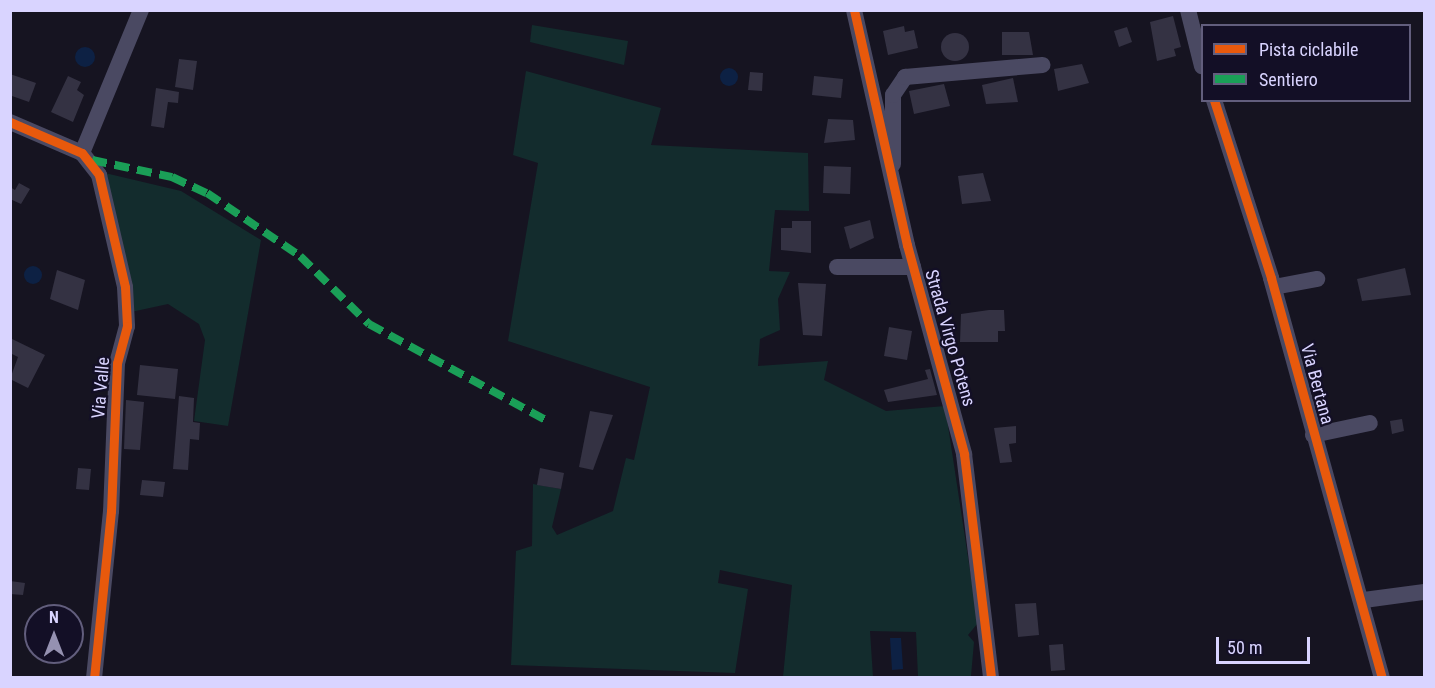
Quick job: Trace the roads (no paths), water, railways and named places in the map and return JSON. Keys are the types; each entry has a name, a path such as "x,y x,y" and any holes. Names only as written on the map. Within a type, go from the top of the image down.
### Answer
{"street":[{"path":"10,122 82,153 141,10"},
{"name":"Strada Virgo Potens","path":"854,10 913,267 964,454 991,678"},
{"path":"1188,10 1201,59"},
{"path":"891,174 893,95 900,80 918,72 1042,65"},
{"name":"Via Bertana","path":"1215,102 1274,287 1314,435 1364,600 1382,678"},
{"name":"Via Valle","path":"82,153 99,175 114,225 127,326 117,363 111,511 94,678"},
{"path":"837,267 913,267"},
{"path":"1274,287 1317,279"},
{"path":"1314,435 1370,423"},
{"path":"1364,600 1425,592"}],"water":[{"path":"85,47 92,50 95,57 92,64 85,67 78,64 75,57 78,50"},
{"path":"725,68 733,68 738,73 736,84 725,86 720,81 720,73"},
{"path":"33,266 41,271 42,275 37,283 33,284 25,279 24,275 29,267"},
{"path":"890,638 901,638 903,669 892,670"}]}
